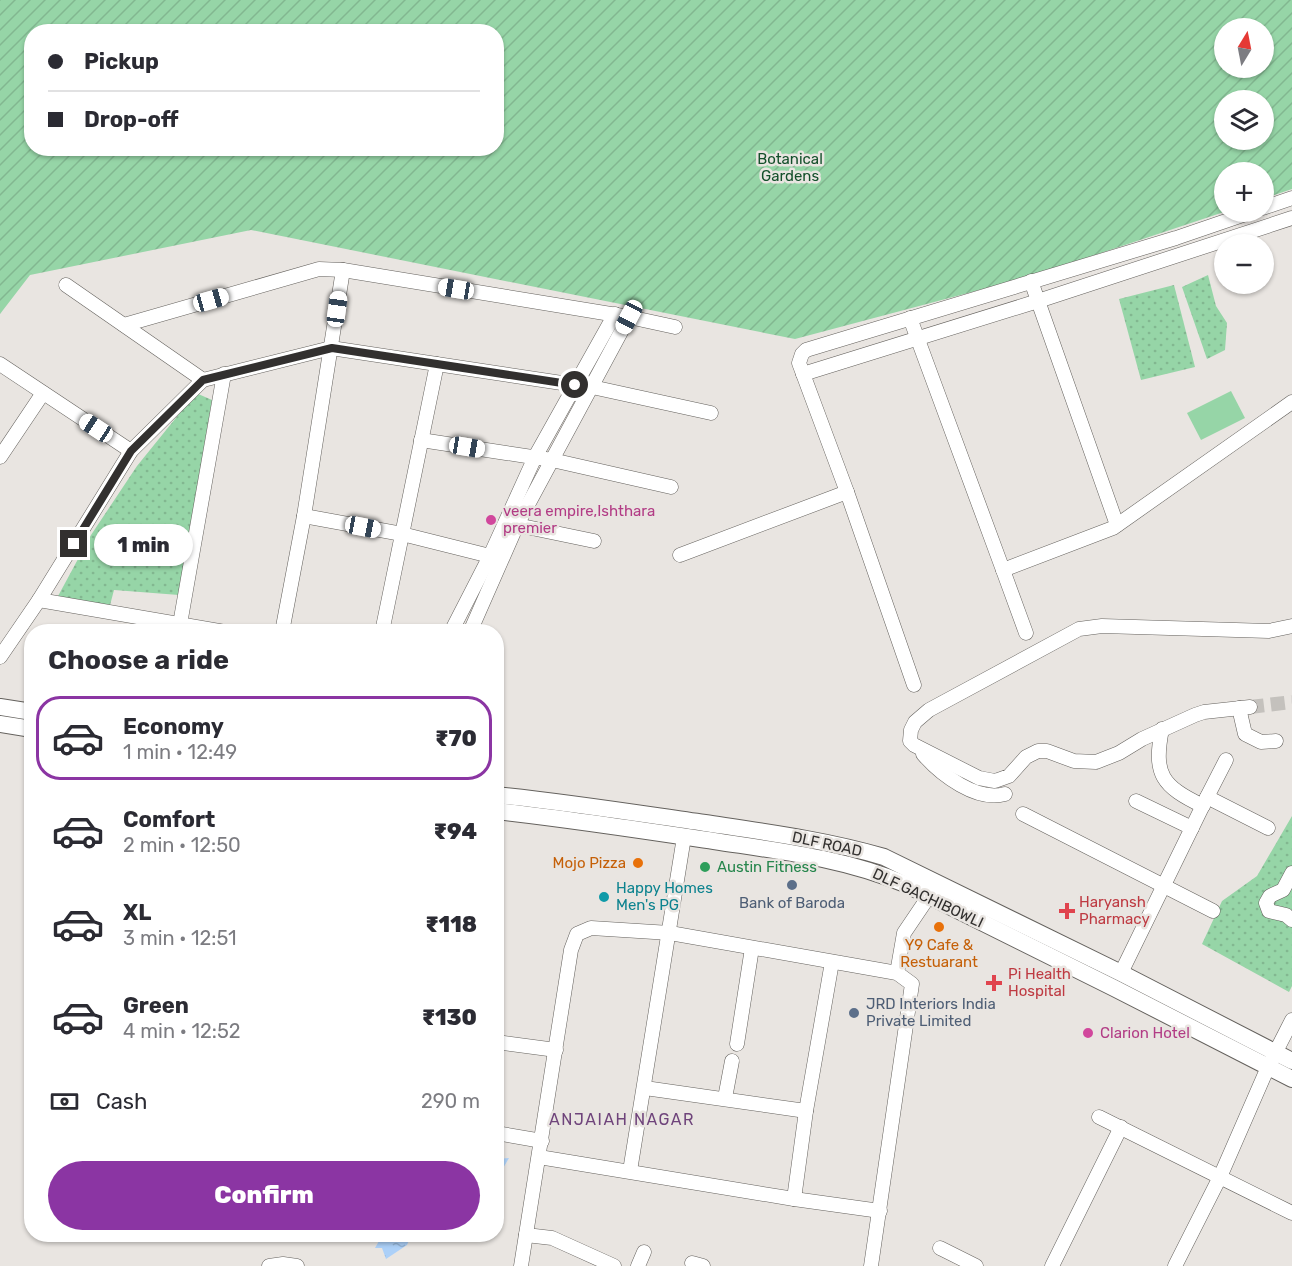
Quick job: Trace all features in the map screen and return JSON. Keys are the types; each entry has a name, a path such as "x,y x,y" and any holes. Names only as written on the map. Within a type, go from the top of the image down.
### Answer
{"main road":[{"path":"0,707 24,711"},
{"path":"0,723 24,728"},
{"name":"DLF ROAD","path":"504,796 552,800 798,837 884,857 1121,973 1272,1060 1292,1061"},
{"name":"DLF GACHIBOWLI","path":"504,812 684,837 848,864 879,873 1114,987 1272,1060 1292,1079"}],"street":[{"path":"1274,204 1292,198"},
{"path":"803,374 1038,301 1292,218"},
{"path":"914,685 803,374 800,363 802,354 806,350 1223,222"},
{"path":"124,325 319,269 343,270 615,314 675,327"},
{"path":"284,624 304,516 343,270"},
{"path":"1031,281 1118,525"},
{"path":"66,285 203,380"},
{"path":"455,624 490,556 535,457 615,314"},
{"path":"474,624 517,525 629,317"},
{"path":"910,318 1026,633"},
{"path":"0,657 39,600 131,451 203,380 332,348 575,385"},
{"path":"0,364 131,451"},
{"path":"384,624 437,364"},
{"path":"39,600 180,624 225,374"},
{"path":"592,387 711,413"},
{"path":"0,457 44,393"},
{"path":"1003,570 1118,525 1292,402"},
{"path":"421,440 552,460 671,488"},
{"path":"680,555 847,492"},
{"path":"304,516 402,534 490,556"},
{"path":"517,525 594,542"},
{"path":"1005,794 996,797 986,796 937,770 910,741 909,735 915,722 921,716 1079,629 1102,626 1269,631 1292,626"},
{"path":"920,750 979,777 995,781 1009,776 1026,757 1038,750 1074,761 1096,762 1119,753 1162,729 1204,712 1245,708 1245,735 1261,742 1276,741"},
{"path":"1162,729 1157,756 1161,774 1178,792 1268,828"},
{"path":"1121,973 1226,760"},
{"path":"1136,801 1192,828"},
{"path":"1023,814 1213,911"},
{"path":"630,1171 684,837"},
{"path":"1292,873 1283,890 1268,898 1266,906 1274,913 1286,915 1292,920"},
{"path":"897,973 904,933 929,896"},
{"path":"521,1266 571,950 577,934 591,928 669,933 897,973 912,984 871,1266"},
{"path":"737,1044 752,948"},
{"path":"794,1199 832,962"},
{"path":"1175,1266 1220,1177 1292,1020"},
{"path":"504,1043 556,1050"},
{"path":"725,1098 732,1061"},
{"path":"645,1088 725,1098 807,1112"},
{"path":"1099,1117 1292,1213"},
{"path":"1052,1266 1121,1127"},
{"path":"504,1135 542,1140"},
{"path":"539,1157 879,1211"},
{"path":"526,1235 552,1238 614,1266"},
{"path":"940,1248 976,1266"},
{"path":"638,1266 644,1252"},
{"path":"269,1266 283,1264 297,1266"}],"green space":[{"name":"Botanical Gardens","path":"0,0 1292,0 1292,189 1274,195 1274,162 1214,162 1214,215 1032,276 795,339 251,230 30,275 0,314"},
{"path":"1208,275 1216,306 1227,323 1225,350 1207,359 1182,287"},
{"path":"1174,285 1195,367 1141,380 1119,299"},
{"path":"1231,391 1245,418 1201,440 1187,413"},
{"path":"196,393 212,400 179,595 114,590 109,609 57,598 91,535 137,466"},
{"path":"1292,816 1292,986 1289,992 1202,944 1222,901 1257,876"}],"water":[{"path":"378,1242 408,1242 386,1259 382,1248 375,1248"}],"tunnel":[{"path":"1250,707 1292,702"}],"place":[{"name":"veera empire,Ishthara premier","path":"491,520"},
{"name":"Mojo Pizza","path":"638,863"},
{"name":"Austin Fitness","path":"705,867"},
{"name":"Bank of Baroda","path":"792,885"},
{"name":"Happy Homes Men's PG","path":"604,897"},
{"name":"Haryansh Pharmacy","path":"1067,911"},
{"name":"Y9 Cafe & Restuarant","path":"939,927"},
{"name":"Pi Health Hospital","path":"994,983"},
{"name":"JRD Interiors India Private Limited","path":"854,1013"},
{"name":"Clarion Hotel","path":"1088,1033"}],"district":[{"name":"ANJAIAH NAGAR","path":"622,1119"}],"route":[{"path":"74,544 131,451 203,380 332,348 575,385"}]}
